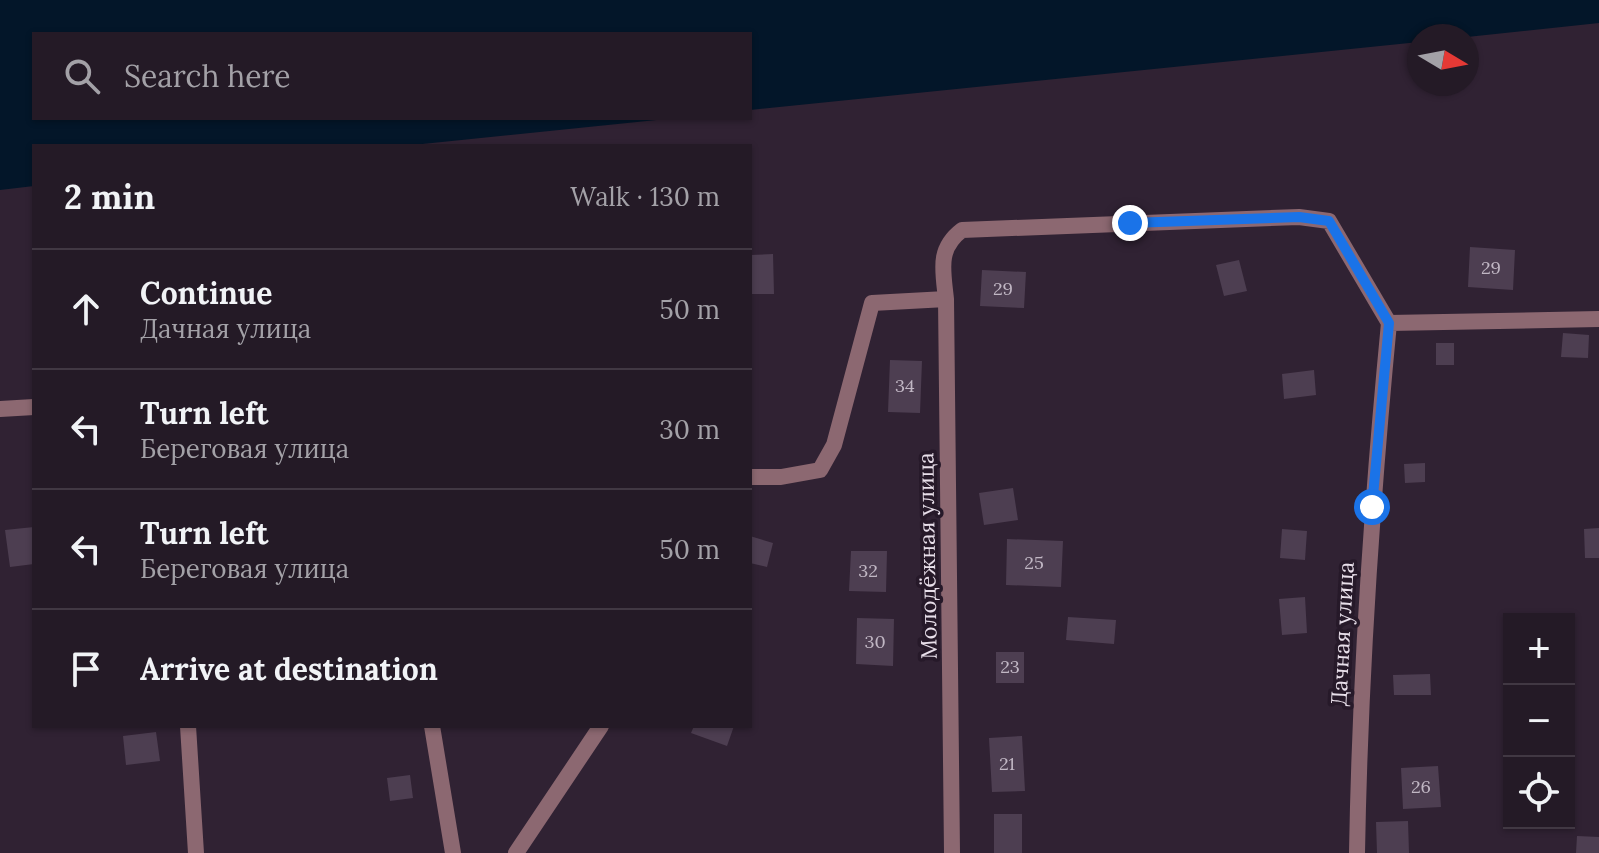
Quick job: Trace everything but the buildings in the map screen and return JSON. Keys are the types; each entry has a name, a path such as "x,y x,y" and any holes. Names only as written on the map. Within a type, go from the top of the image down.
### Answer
{"street":[{"name":"Молодёжная улица","path":"952,853 946,299 942,258 947,241 962,230 1299,217 1329,221 1389,323"},
{"path":"752,477 781,477 820,470 834,445 872,303 946,299"},
{"path":"1389,323 1599,319"},
{"name":"Дачная улица","path":"1357,853 1361,678 1389,323"},
{"path":"0,409 32,407"},
{"path":"188,728 196,853"},
{"path":"432,728 453,853"},
{"path":"516,853 600,728"}],"water":[{"path":"0,0 1599,0 1599,23 1479,36 1479,24 1407,24 1407,43 752,110 752,32 32,32 32,120 656,120 422,144 32,144 32,186 0,190"}],"route":[{"path":"1130,223 1299,217 1329,221 1389,323 1372,507"}]}
